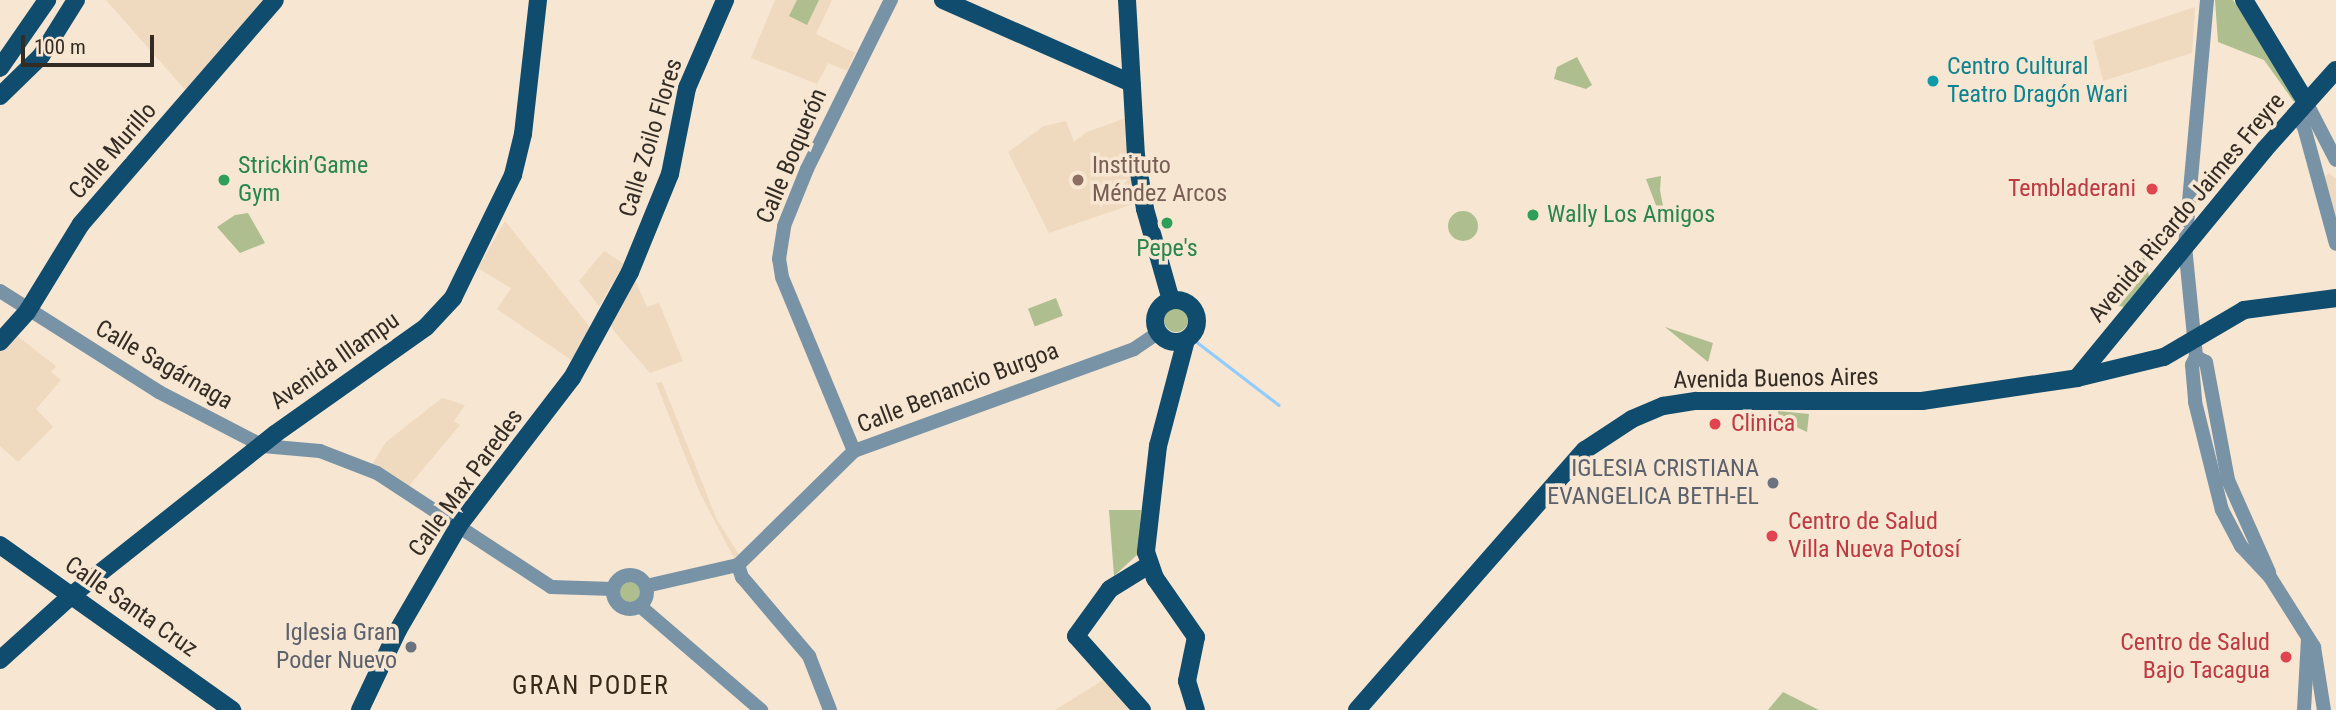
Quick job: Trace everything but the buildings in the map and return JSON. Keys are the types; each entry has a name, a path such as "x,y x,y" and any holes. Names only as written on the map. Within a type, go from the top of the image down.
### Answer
{"main road":[{"path":"0,68 47,0"},
{"path":"0,96 41,56 76,0"},
{"name":"Calle Murillo","path":"0,342 27,312 81,224 275,0"},
{"name":"Avenida Illampu","path":"0,660 72,595 349,378 426,327 453,298 513,175 523,134 538,0"},
{"name":"Calle Zoilo Flores","path":"600,326 655,218 670,174 687,88 725,0"},
{"path":"943,0 1131,83"},
{"path":"1126,0 1131,83 1145,209 1171,300"},
{"path":"2244,0 2301,108"},
{"name":"Avenida Ricardo Jaimes Freyre","path":"2077,378 2301,108 2336,70"},
{"name":"Avenida Buenos Aires","path":"2196,348 2244,310 2336,298"},
{"path":"1171,300 1157,313 1159,332 1181,344"},
{"path":"1171,300 1188,303 1196,314 1196,327 1181,344 1153,482 1146,540 1149,565 1196,637 1187,681 1196,710"},
{"name":"Avenida Buenos Aires","path":"1357,710 1586,450 1632,419 1663,406 1696,401 1922,401 2167,365 2244,322 2336,307"},
{"name":"Calle Max Paredes","path":"360,710 398,630 459,525 572,379 600,326"},
{"name":"Calle Santa Cruz","path":"0,545 232,710"},
{"path":"1142,710 1076,635 1110,589 1149,565"}],"street":[{"name":"Calle Boquerón","path":"854,451 782,277 779,259 784,226 807,169 891,0"},
{"path":"2207,0 2185,246 2196,348 2206,362 2202,400 2214,461 2270,577 2315,654 2324,710"},
{"path":"2301,108 2336,160"},
{"path":"2301,108 2335,234"},
{"name":"Calle Sagárnaga","path":"0,291 27,312 159,393 263,446 320,451 355,462 459,525 551,587 613,589"},
{"name":"Calle Benancio Burgoa","path":"738,565 854,451 1134,349 1159,332"},
{"path":"646,586 738,565 742,577 809,656 830,710"},
{"path":"640,606 646,597 646,586 638,578 628,576 613,589 622,607 640,606 761,710"},
{"path":"2305,710 2308,639"}],"shaded area":[{"path":"106,0 264,0 188,93"},
{"path":"775,0 832,0 816,34 855,53 847,71 828,63 817,84 751,58"},
{"path":"2195,7 2192,53 2103,81 2093,41"},
{"name":"Instituto Méndez Arcos","path":"1126,118 1136,203 1049,233 1008,152 1044,126 1066,121 1074,142 1087,132"},
{"path":"2329,173 2336,179 2336,224 2324,177"},
{"path":"505,221 593,331 574,362 497,309 511,288 478,268"},
{"path":"604,251 624,264 599,306 579,281"},
{"path":"634,278 647,307 659,303 683,361 650,373 613,330 610,321"},
{"path":"12,332 56,366 51,372 61,380 36,409 53,427 18,462 0,446 0,346"},
{"path":"662,382 717,520 740,556 735,560 700,493 656,383"},
{"path":"442,398 465,405 454,421 460,425 407,488 371,466 386,442"},
{"path":"1106,678 1131,710 1055,710 1089,689"}],"green space":[{"path":"797,0 819,0 807,25 789,16"},
{"path":"2215,0 2233,0 2296,98 2294,102 2264,60 2218,42"},
{"path":"1577,57 1592,85 1586,89 1554,79 1557,67"},
{"path":"1661,176 1660,190 1665,217 1660,216 1646,179"},
{"path":"1463,211 1469,212 1477,220 1477,232 1469,240 1463,241 1457,240 1449,232 1448,226 1449,220 1457,212"},
{"path":"248,213 265,243 240,253 217,227 235,215"},
{"path":"2144,257 2151,283 2132,308 2098,303"},
{"path":"1056,298 1063,316 1035,326 1028,309"},
{"path":"1176,308 1187,315 1188,320 1181,331 1176,332 1165,325 1164,320 1171,309"},
{"path":"1665,327 1713,343 1708,362"},
{"path":"1778,411 1809,414 1807,432 1779,419"},
{"path":"1109,510 1141,510 1138,554 1114,576"},
{"path":"630,581 641,588 642,593 635,604 630,605 619,598 618,593 625,582"},
{"path":"1783,692 1819,710 1768,710"}],"waterway":[{"path":"1193,339 1279,405"}],"place":[{"name":"Centro Cultural Teatro Dragón Wari","path":"1933,81"},
{"name":"Strickin’Game Gym","path":"224,180"},
{"name":"Instituto Méndez Arcos","path":"1078,180"},
{"name":"Tembladerani","path":"2152,189"},
{"name":"Wally Los Amigos","path":"1533,215"},
{"name":"Pepe's","path":"1167,223"},
{"name":"Clinica","path":"1715,424"},
{"name":"IGLESIA CRISTIANA EVANGELICA BETH-EL","path":"1773,483"},
{"name":"Centro de Salud Villa Nueva Potosí","path":"1772,536"},
{"name":"Iglesia Gran Poder Nuevo","path":"411,647"},
{"name":"Centro de Salud Bajo Tacagua","path":"2286,657"}],"district":[{"name":"GRAN PODER","path":"591,686"}]}
